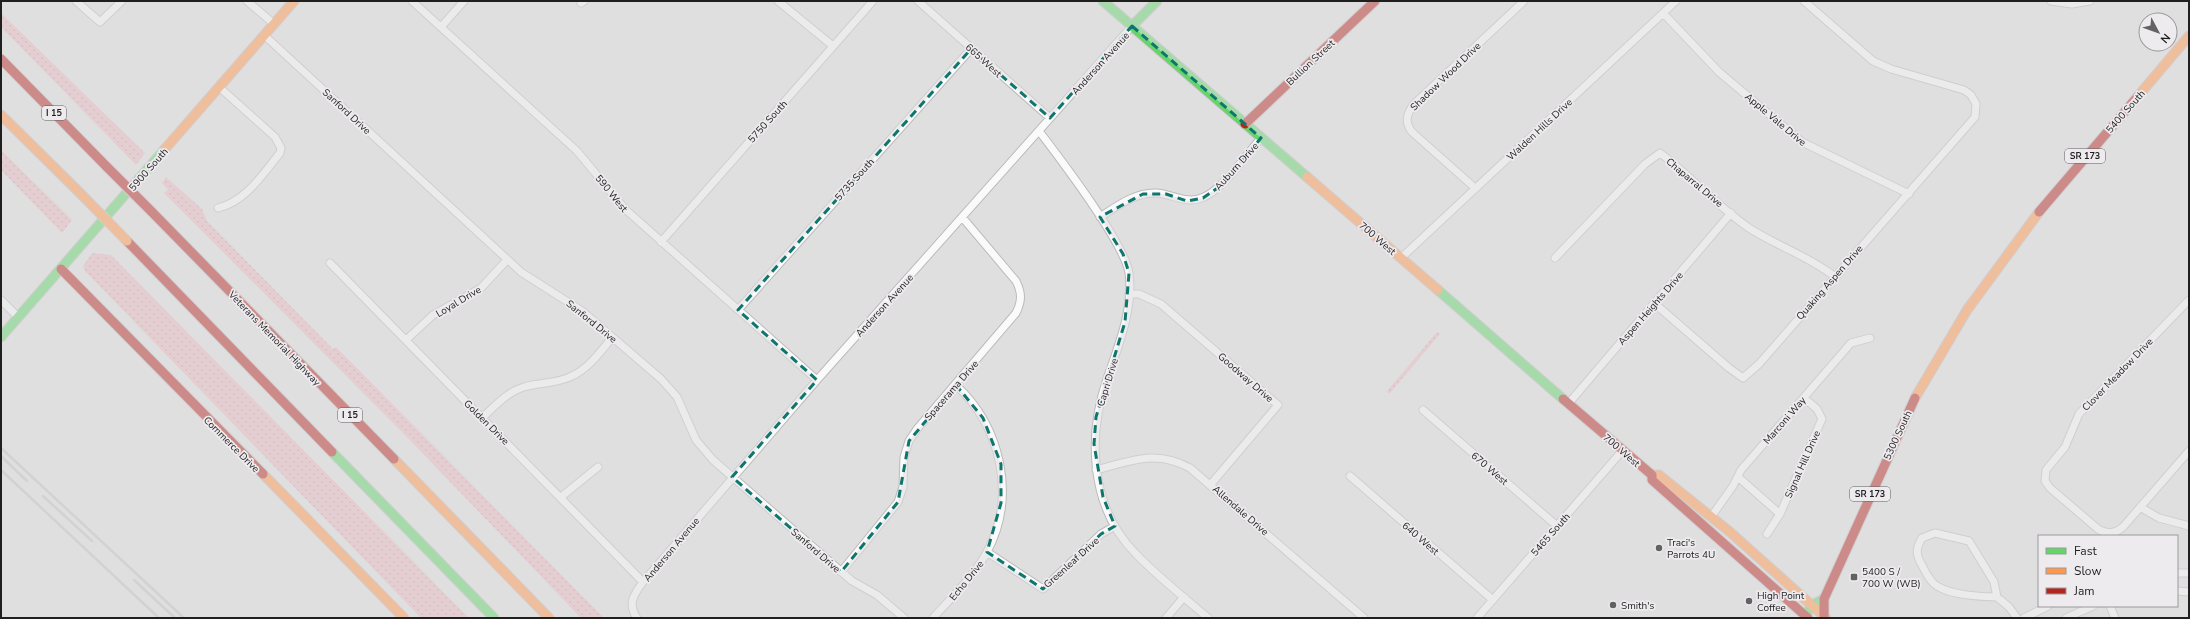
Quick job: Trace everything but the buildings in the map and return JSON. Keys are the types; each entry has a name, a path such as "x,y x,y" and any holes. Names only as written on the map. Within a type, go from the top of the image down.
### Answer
{"main road":[{"name":"5900 South","path":"1,337 294,1"},
{"name":"700 West","path":"1103,1 1652,475 1659,475 1711,517 1812,604 1825,617"},
{"name":"Anderson Avenue","path":"1132,26 1157,1"},
{"name":"Bullion Street","path":"1245,124 1375,1"},
{"name":"5400 South","path":"1986,280 2047,201 2189,36"},
{"name":"Veterans Memorial Highway","path":"1,59 550,618"},
{"path":"1,115 80,193 494,618"},
{"name":"Commerce Drive","path":"61,269 404,618"},
{"name":"5300 South","path":"1825,617 1824,599 1905,416 1927,375 1986,280"},
{"name":"700 West","path":"1652,475 1652,480 1677,504 1806,617"},
{"path":"1806,617 1812,604 1824,599"}],"street":[{"path":"76,1 100,22 122,1"},
{"path":"248,1 274,24"},
{"name":"590 West","path":"412,1 577,151 621,205 817,380"},
{"path":"441,27 464,1"},
{"path":"778,1 833,46"},
{"name":"5750 South","path":"661,242 873,1"},
{"name":"665 West","path":"918,1 1050,118"},
{"name":"Shadow Wood Drive","path":"1475,188 1412,132 1407,124 1408,113 1414,104 1524,1"},
{"name":"Walden Hills Drive","path":"1401,258 1676,1"},
{"name":"Quaking Aspen Drive","path":"1654,303 1728,368 1743,378 1759,364 1874,230 1909,194 1975,117 1976,104 1971,95 1964,90 1891,69 1873,61 1804,1"},
{"path":"2051,1 2072,4 2090,1"},
{"name":"Apple Vale Drive","path":"1663,13 1720,72 1802,142 1909,194"},
{"name":"Anderson Avenue","path":"637,618 631,606 632,601 643,582 817,380 1132,26"},
{"name":"Sanford Drive","path":"264,35 508,260 534,281 576,306 669,387 682,408 696,440 713,460 841,572 852,581 877,595 904,618"},
{"name":"5735 South","path":"738,310 971,49"},
{"path":"218,208 231,204 242,197 280,153 281,148 275,137 219,87"},
{"name":"Capri Drive","path":"1039,131 1100,217 1123,254 1129,273 1130,294 1125,322 1096,417 1094,444 1096,470 1103,498 1115,526 1135,554 1208,618"},
{"name":"Auburn Drive","path":"1100,217 1143,194 1166,194 1187,201 1203,198 1219,187 1261,138"},
{"name":"Chaparral Drive","path":"1555,258 1646,164 1660,153 1678,166 1731,213 1753,230 1809,258 1834,276"},
{"name":"Aspen Heights Drive","path":"1569,403 1731,213"},
{"name":"Spacerama Drive","path":"841,572 898,502 903,487 904,457 909,441 916,429 956,385 1016,313 1021,304 1021,293 1016,281 962,217"},
{"name":"Loyal Drive","path":"406,340 433,315 481,288 508,260"},
{"name":"Golden Drive","path":"330,263 643,582"},
{"name":"Goodway Drive","path":"1130,294 1139,294 1161,304 1278,405 1211,484"},
{"path":"1,300 18,317"},
{"name":"Clover Meadow Drive","path":"2140,507 2117,532 2104,533 2050,488 2045,481 2044,475 2048,467 2065,447 2079,414 2189,300"},
{"path":"482,418 510,393 560,381 574,376 591,363 612,338"},
{"name":"Marconi Way","path":"1711,517 1738,477 1741,470 1851,344 1870,338"},
{"name":"Echo Drive","path":"933,618 970,577 987,552 999,520 1001,504 1001,464 992,436 983,418 956,385"},
{"name":"Signal Hill Drive","path":"1766,534 1780,514 1822,419 1817,409 1804,398"},
{"name":"670 West","path":"1423,410 1557,526"},
{"name":"5465 South","path":"1477,618 1623,450"},
{"path":"2189,451 2140,507 2159,518 2189,526"},
{"name":"Allendale Drive","path":"1096,470 1136,460 1166,458 1190,468 1211,484 1364,618"},
{"path":"561,497 598,467"},
{"name":"640 West","path":"1350,476 1493,600"},
{"path":"1738,477 1780,514"},
{"name":"Greenleaf Drive","path":"987,552 1043,590 1101,534 1115,526"},
{"path":"1997,597 1994,582 1969,541 1936,533 1922,538 1918,544 1917,557 1932,582 1937,586 1982,597 1997,597 2009,606 2017,618"},
{"path":"2178,573 2189,573"},
{"path":"2178,591 2189,592"},
{"path":"1166,618 1184,597"},
{"path":"2024,618 2046,607"},
{"path":"2066,618 2091,607"},
{"path":"2110,607 2115,618"}],"highlighted area":[{"path":"1132,26 1261,138 1219,187 1203,198 1187,201 1166,194 1143,194 1100,217 1123,254 1129,273 1125,322 1096,417 1094,444 1103,497 1115,526 1101,534 1043,589 987,552 1001,503 1001,464 983,418 956,385 909,441 898,502 841,572 732,477 817,380 738,310 971,49 1050,118"}],"shaded area":[{"path":"1,13 145,153 136,165 1,27"},
{"path":"1,150 72,220 62,233 1,170"},
{"path":"166,177 202,209 207,221 333,349 336,347 604,618 581,618 405,435 164,193 168,190 162,183"},
{"path":"92,253 111,255 469,618 421,618 85,271 83,266"},
{"path":"1437,332 1440,334 1390,393 1388,393 1387,391"}],"railway":[{"path":"1,448 184,618"},
{"path":"1,456 27,481"},
{"path":"1,470 159,618"},
{"path":"43,496 92,541"},
{"path":"134,580 175,618"}],"traffic: fast":[{"path":"1103,1 1307,177"},
{"path":"1132,26 1157,1"},
{"path":"1,337 164,150"},
{"path":"1438,290 1563,399"},
{"path":"332,452 494,618"},
{"path":"1804,618 1812,605 1824,599"}],"traffic: slow":[{"path":"164,150 294,1"},
{"path":"2139,95 2189,36"},
{"path":"1,115 80,193"},
{"path":"1307,177 1438,290"},
{"path":"80,193 127,241"},
{"path":"1915,398 1967,310 2039,212"},
{"path":"394,459 549,618"},
{"path":"263,474 404,618"},
{"path":"1652,475 1659,475 1730,532 1826,618"}],"traffic: jam":[{"path":"1245,124 1375,1"},
{"path":"1,59 107,167"},
{"path":"2039,212 2139,95"},
{"path":"107,167 151,211"},
{"path":"151,211 394,459"},
{"path":"127,241 332,452"},
{"path":"61,269 263,474"},
{"path":"1824,618 1824,599 1915,398"},
{"path":"1563,399 1652,475 1652,480 1808,618"}],"place":[{"name":"Traci's Parrots 4U","path":"1659,548"},
{"name":"5400 S / 700 W (WB)","path":"1854,577"},
{"name":"High Point Coffee","path":"1749,601"},
{"name":"Smith's","path":"1613,605"}]}
